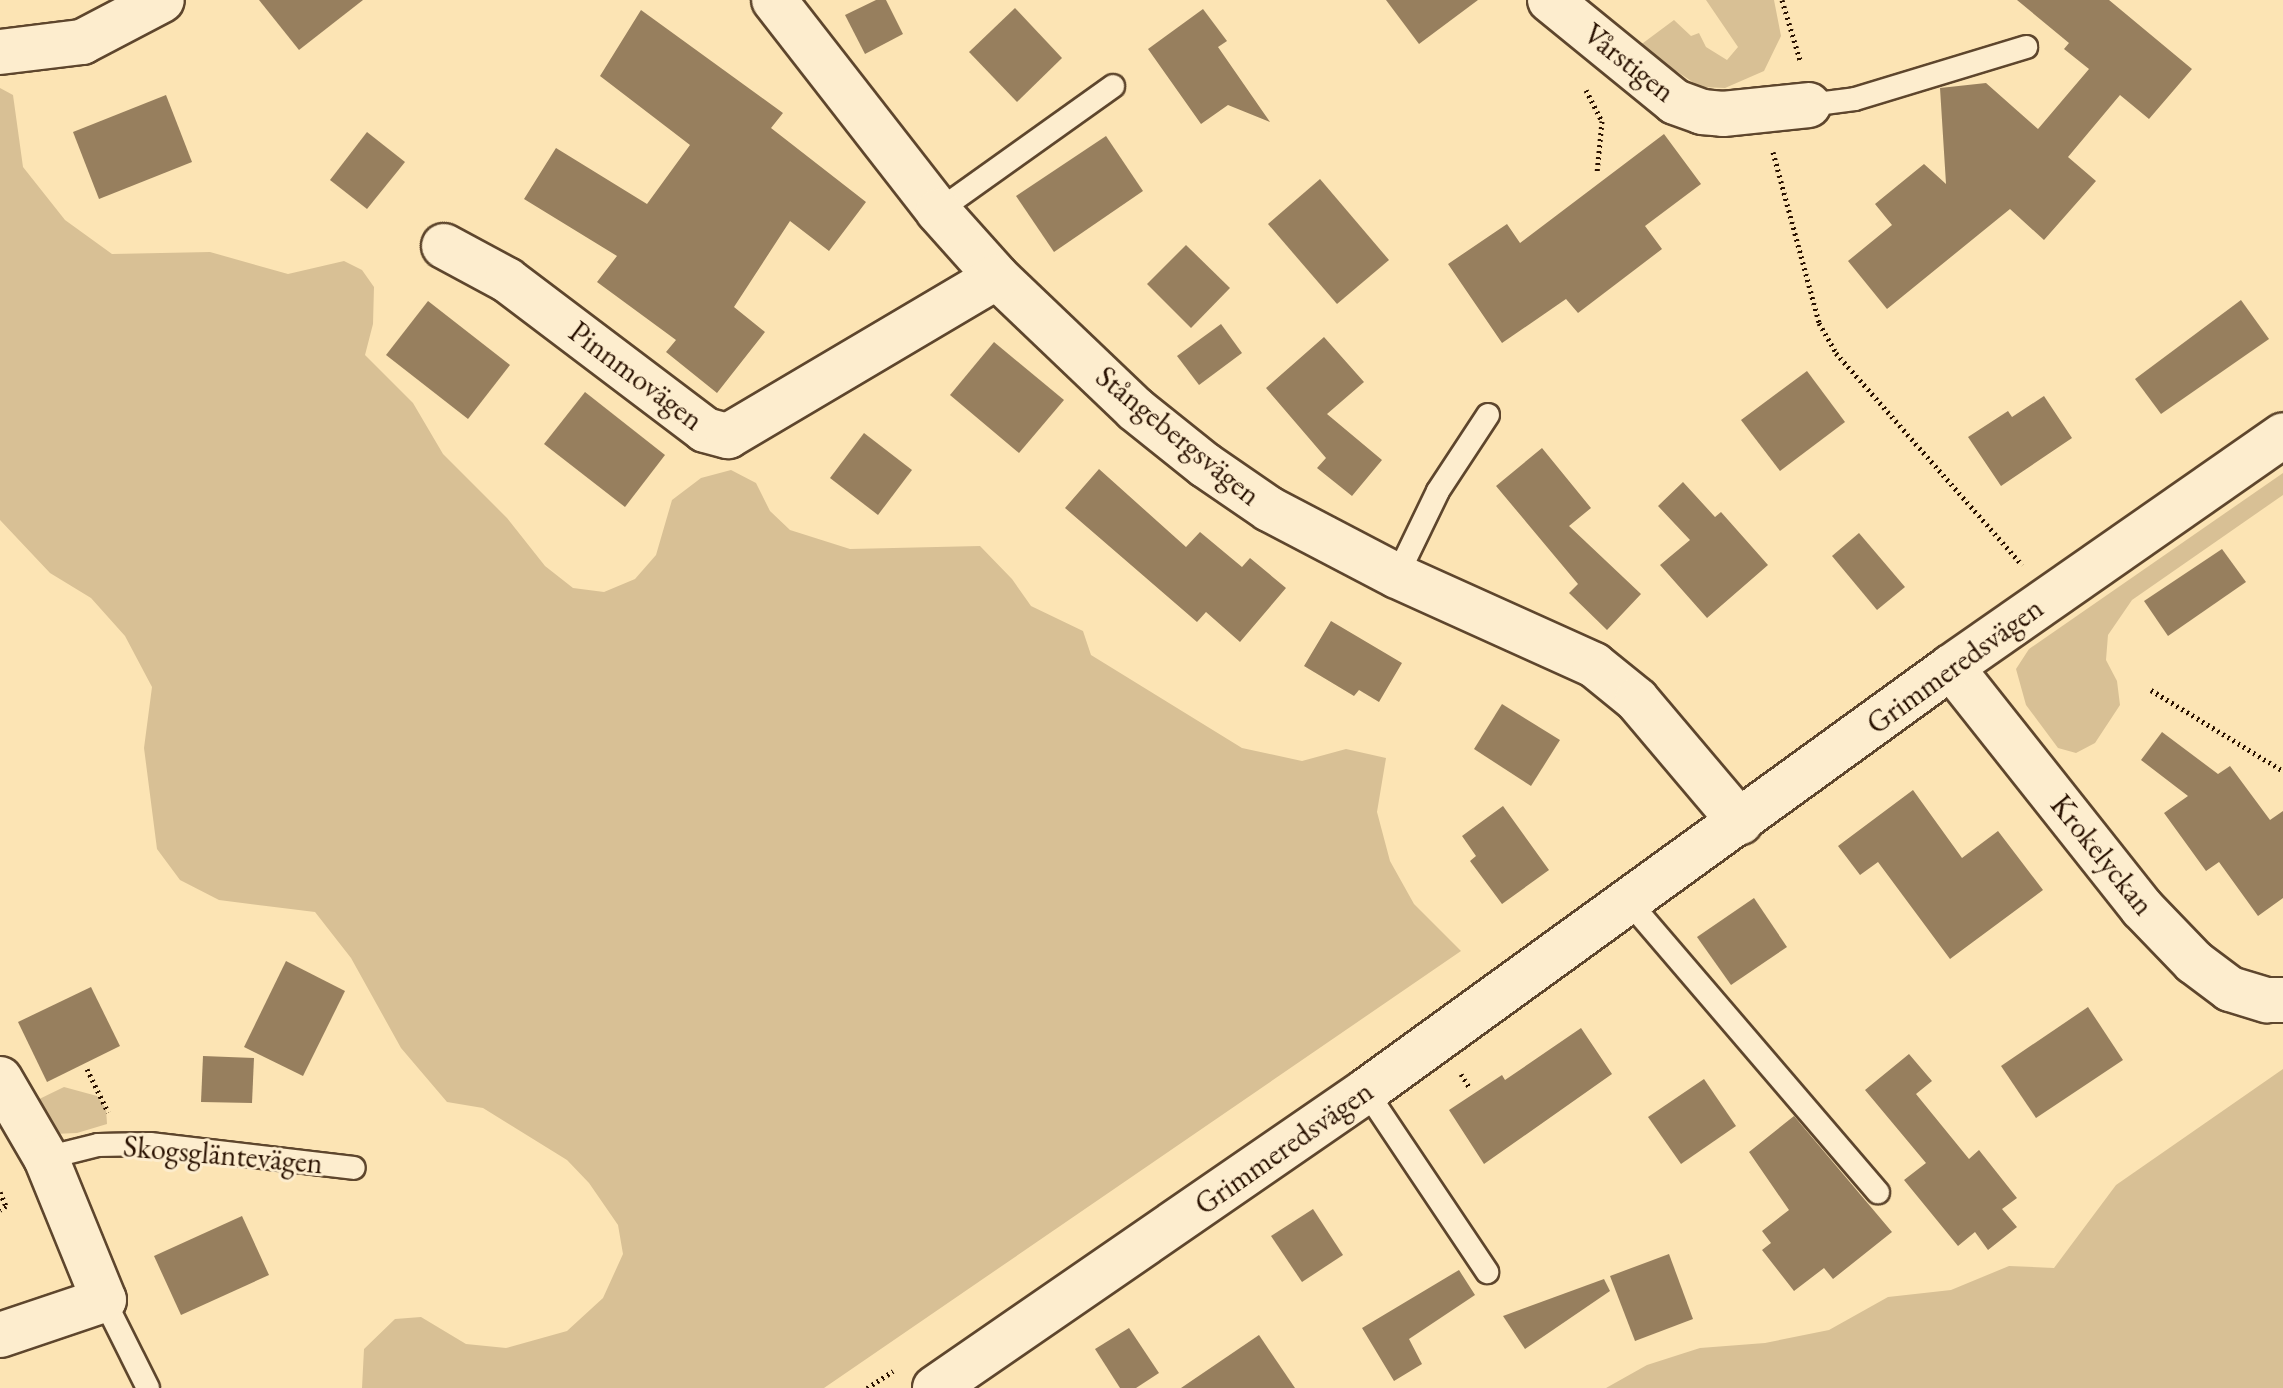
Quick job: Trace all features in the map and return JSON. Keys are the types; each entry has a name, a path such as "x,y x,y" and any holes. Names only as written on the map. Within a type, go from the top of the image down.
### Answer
{"street":[{"path":"0,52 82,42 162,0"},
{"name":"Stångebergsvägen","path":"774,0 938,211 997,277 1135,409 1205,465 1269,509 1397,576 1594,665 1637,700 1740,822"},
{"name":"Vårstigen","path":"1550,0 1675,102 1702,112 1761,112 1809,105"},
{"name":"Pinnmovägen","path":"444,246 507,280 705,430 728,436 997,277"},
{"name":"Grimmeredsvägen","path":"935,1388 1366,1091 1630,903 1951,667 2283,435"},
{"name":"Krokelyckan","path":"1951,667 2142,908 2194,962 2230,989 2267,1000 2283,1000"},
{"path":"0,1079 46,1158 104,1300 0,1335"}],"lane":[{"path":"1809,105 1855,99 2026,47"},
{"path":"938,211 1113,86"},
{"path":"1397,576 1438,491 1488,415"},
{"path":"1630,903 1878,1192"},
{"path":"1366,1091 1487,1272"},
{"name":"Skogsgläntevägen","path":"46,1158 98,1145 150,1144 354,1168"},
{"path":"104,1300 148,1388"}],"path":[{"path":"1782,0 1809,105"},
{"path":"1585,88 1602,121 1597,173"},
{"path":"1761,112 1819,323 1836,353 2028,573"},
{"path":"2151,690 2283,771"},
{"path":"0,1192 6,1206 0,1210"}],"shaded area":[{"path":"1706,0 1774,0 1781,36 1764,71 1725,88 1700,87 1639,46 1674,20 1691,36 1699,33 1706,47 1727,60 1738,47"},
{"path":"0,88 13,95 23,167 65,220 112,254 210,252 288,274 344,261 362,270 374,287 373,324 365,355 413,403 443,454 507,518 545,566 573,588 604,592 635,579 656,555 672,500 701,478 731,470 756,483 770,511 790,530 850,549 980,546 1012,579 1031,606 1083,631 1091,655 1242,748 1302,761 1346,749 1386,758 1377,812 1390,861 1414,904 1461,951 824,1388 362,1388 364,1349 395,1319 421,1317 466,1344 506,1348 567,1331 603,1298 623,1254 618,1225 589,1183 567,1160 483,1108 447,1102 401,1048 351,958 315,912 219,900 180,880 157,849 144,748 152,687 125,636 91,598 50,573 0,520"},
{"path":"2283,473 2283,495 2132,600 2108,635 2106,660 2117,681 2120,705 2095,743 2076,753 2058,748 2026,705 2016,669 2029,649"},
{"path":"2283,1069 2283,1388 1606,1388 1647,1365 1700,1348 1765,1343 1829,1330 1888,1297 1951,1290 2009,1266 2054,1268 2116,1185"},
{"path":"64,1087 97,1096 106,1109 107,1124 77,1133 53,1134 29,1104"}],"building":[{"path":"259,0 363,0 299,50"},
{"path":"876,0 886,0 903,34 865,54 845,15"},
{"path":"1386,0 1478,0 1419,44"},
{"path":"2017,0 2109,0 2192,69 2149,119 2120,95 2068,157 2096,181 2044,240 2010,209 1887,309 1848,261 1892,225 1875,204 1924,164 1946,184 1940,88 1986,83 2038,129 2089,69 2064,49 2069,43"},
{"path":"1015,8 1062,58 1017,102 969,52"},
{"path":"1203,9 1227,41 1218,47 1270,122 1228,105 1201,124 1148,49"},
{"path":"641,10 783,113 771,128 866,202 829,251 790,221 734,307 765,332 717,393 666,352 676,340 597,282 617,256 524,199 556,148 647,204 690,145 600,76"},
{"path":"166,95 192,162 99,199 73,132"},
{"path":"367,132 405,162 367,209 330,180"},
{"path":"1664,134 1701,184 1645,226 1662,249 1578,313 1566,299 1502,343 1448,264 1507,224 1520,243"},
{"path":"1106,136 1143,191 1054,252 1016,196"},
{"path":"1320,179 1389,260 1337,304 1268,224"},
{"path":"1186,245 1230,288 1191,328 1147,284"},
{"path":"2241,300 2269,339 2161,414 2135,379"},
{"path":"428,301 510,365 468,419 386,355"},
{"path":"1221,324 1242,353 1199,385 1177,356"},
{"path":"1324,337 1364,382 1327,414 1382,460 1352,496 1317,468 1326,458 1266,388"},
{"path":"994,342 1064,400 1019,453 950,395"},
{"path":"1807,371 1845,422 1780,471 1741,420"},
{"path":"585,392 665,455 625,507 544,444"},
{"path":"2044,396 2072,438 2001,486 1968,437 2008,411 2012,417"},
{"path":"864,433 912,470 878,515 830,478"},
{"path":"1542,448 1591,508 1569,526 1641,594 1607,630 1569,593 1578,584 1496,486"},
{"path":"1099,469 1186,547 1200,532 1242,567 1250,558 1286,588 1240,642 1206,612 1197,622 1065,508"},
{"path":"1683,482 1715,517 1721,512 1768,565 1707,618 1660,565 1690,540 1658,506"},
{"path":"1859,533 1905,587 1877,610 1832,556"},
{"path":"2222,549 2246,582 2168,636 2144,601"},
{"path":"1331,621 1402,663 1379,702 1359,690 1354,696 1304,666"},
{"path":"1502,704 1560,740 1531,786 1474,749"},
{"path":"2162,732 2218,774 2230,766 2270,820 2283,811 2283,898 2258,916 2219,862 2206,871 2164,813 2188,796 2141,760"},
{"path":"1913,790 1962,858 1998,831 2043,890 1950,959 1878,862 1860,875 1838,846"},
{"path":"1503,806 1549,870 1502,904 1470,861 1476,856 1462,836"},
{"path":"1754,898 1787,947 1731,985 1697,937"},
{"path":"286,961 345,991 303,1076 244,1047"},
{"path":"91,987 120,1046 47,1082 18,1022"},
{"path":"2088,1007 2123,1060 2036,1118 2001,1066"},
{"path":"1581,1028 1612,1074 1484,1164 1449,1110 1502,1075 1505,1080"},
{"path":"1909,1054 1932,1081 1916,1094 1969,1159 1979,1150 2017,1198 2002,1209 2017,1227 1988,1250 1975,1232 1958,1246 1904,1180 1926,1163 1865,1090"},
{"path":"203,1056 254,1058 252,1103 201,1102"},
{"path":"1704,1079 1736,1126 1681,1164 1648,1117"},
{"path":"1794,1116 1892,1232 1833,1279 1824,1268 1794,1291 1762,1250 1771,1243 1762,1231 1789,1210 1749,1152"},
{"path":"1313,1209 1343,1255 1302,1282 1271,1236"},
{"path":"242,1216 269,1275 181,1315 154,1256"},
{"path":"1669,1254 1693,1319 1635,1341 1610,1276"},
{"path":"1459,1270 1475,1295 1409,1339 1422,1364 1394,1381 1362,1328"},
{"path":"1604,1279 1610,1291 1525,1349 1503,1316"},
{"path":"1129,1328 1159,1373 1136,1388 1120,1388 1095,1349"},
{"path":"1259,1335 1295,1388 1181,1388"}]}
